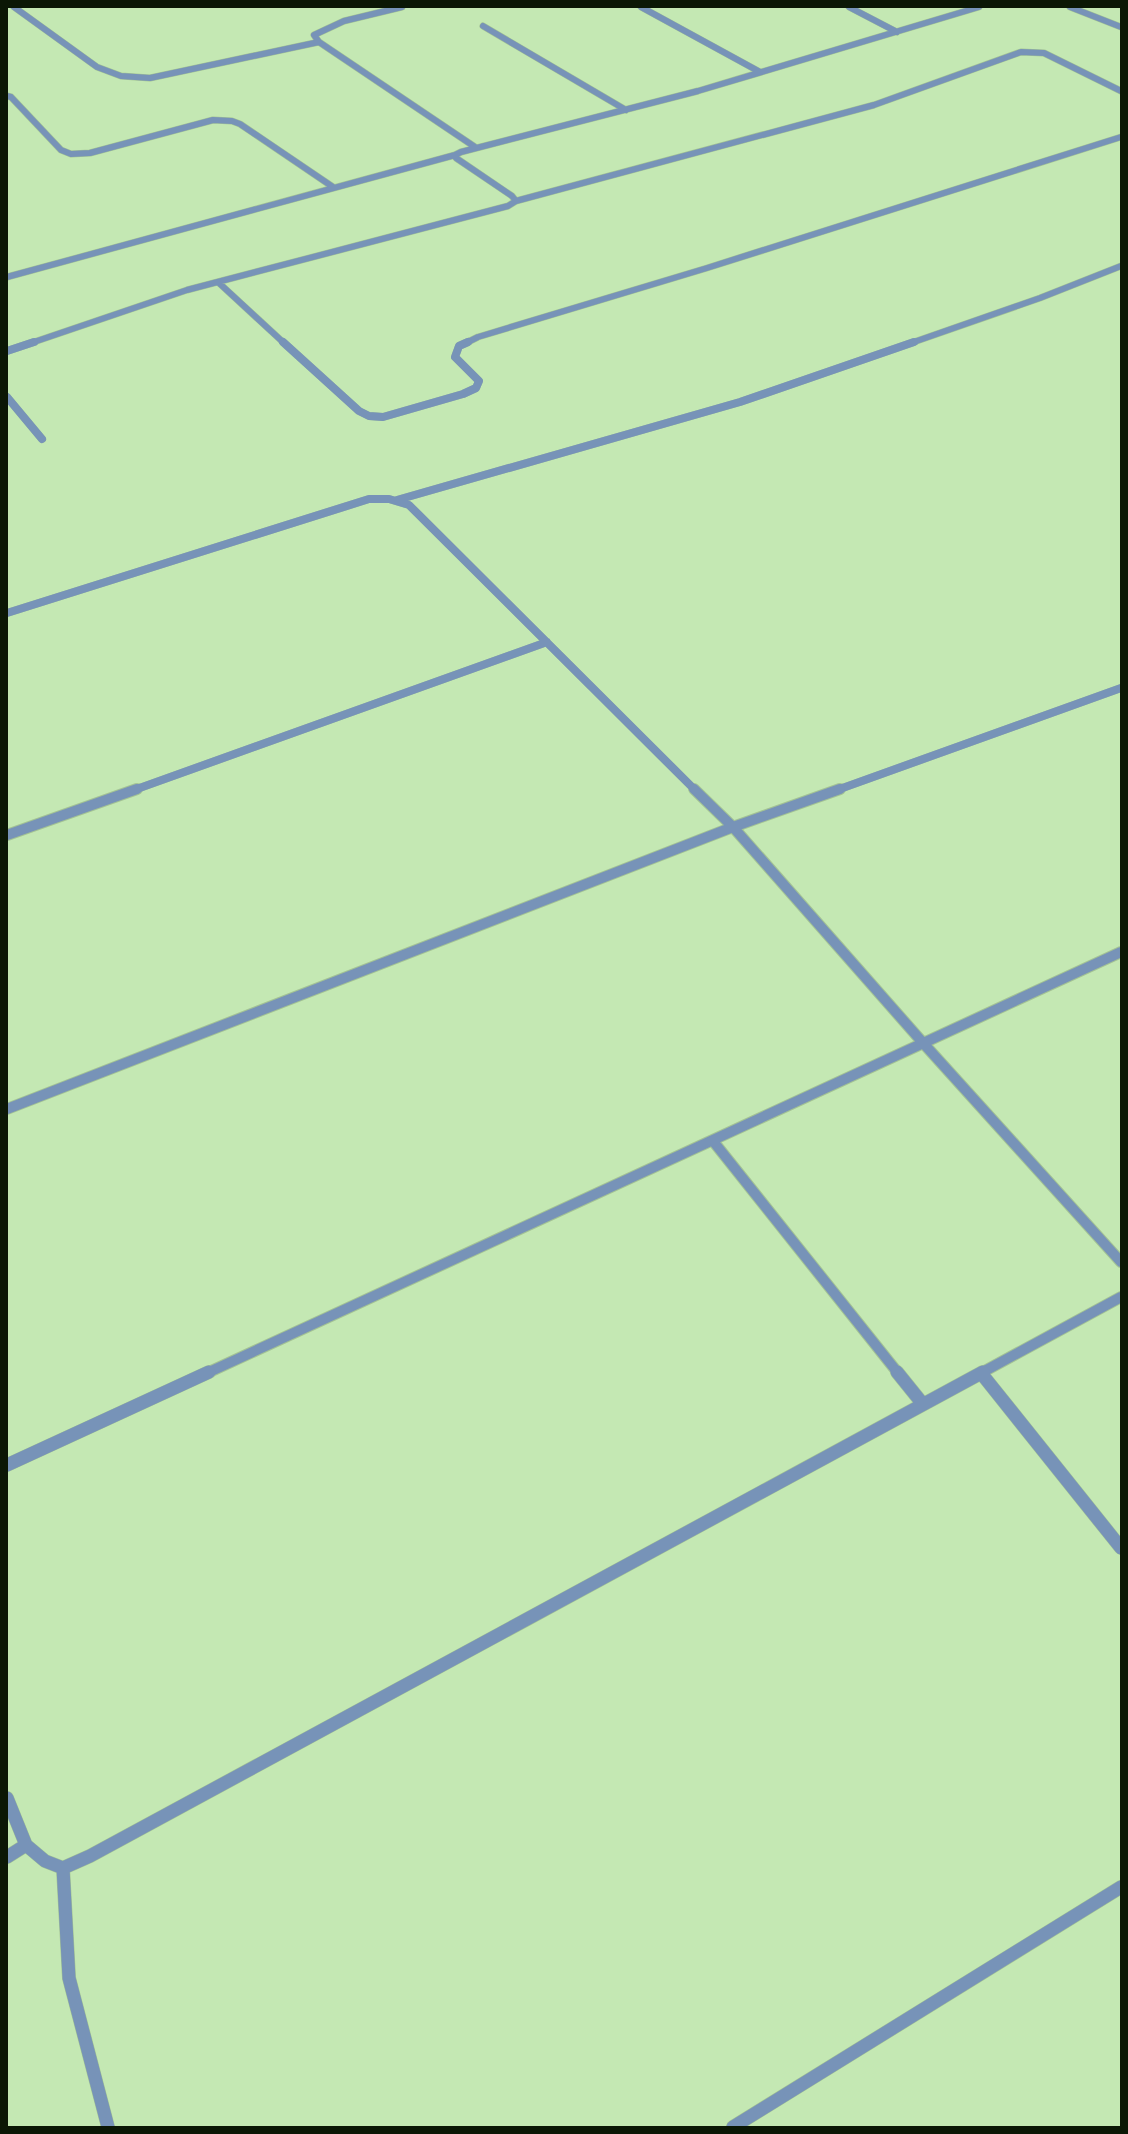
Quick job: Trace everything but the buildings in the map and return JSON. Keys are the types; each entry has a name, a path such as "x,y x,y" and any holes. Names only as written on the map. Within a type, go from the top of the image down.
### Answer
{"street":[{"path":"14,7 97,66 121,76 150,78 319,42"},
{"path":"402,7 321,30 314,35 319,42 475,147"},
{"path":"641,7 760,72"},
{"path":"849,7 897,32"},
{"path":"7,277 455,155 475,147 626,110 979,7"},
{"path":"1070,7 1121,27"},
{"path":"483,26 626,110"},
{"path":"7,351 187,290 219,283 508,206 516,201 874,105 1021,52 1038,51 1051,55 1121,91"},
{"path":"7,96 11,97 61,150 71,154 90,153 213,120 232,121 240,124 333,187"},
{"path":"219,283 359,412 369,416 383,417 463,394 476,388 479,381 455,358 459,346 478,337 903,207 1121,137"},
{"path":"455,155 458,160 512,196 516,201"},
{"path":"397,500 740,402 1040,298 1121,266"},
{"path":"7,397 42,439"},
{"path":"7,613 369,499 383,498 397,500 409,505 733,827 924,1044 1121,1262"},
{"path":"7,835 547,642"},
{"path":"7,1109 733,827 1121,688"},
{"path":"7,1465 1121,952"},
{"path":"713,1141 922,1403"},
{"path":"7,1798 26,1846 45,1861 62,1868 90,1856 922,1403 981,1373 1121,1297"},
{"path":"981,1373 1121,1548"},
{"path":"7,1857 26,1846"},
{"path":"62,1868 69,1978 108,2127"},
{"path":"733,2127 1121,1887"}]}
